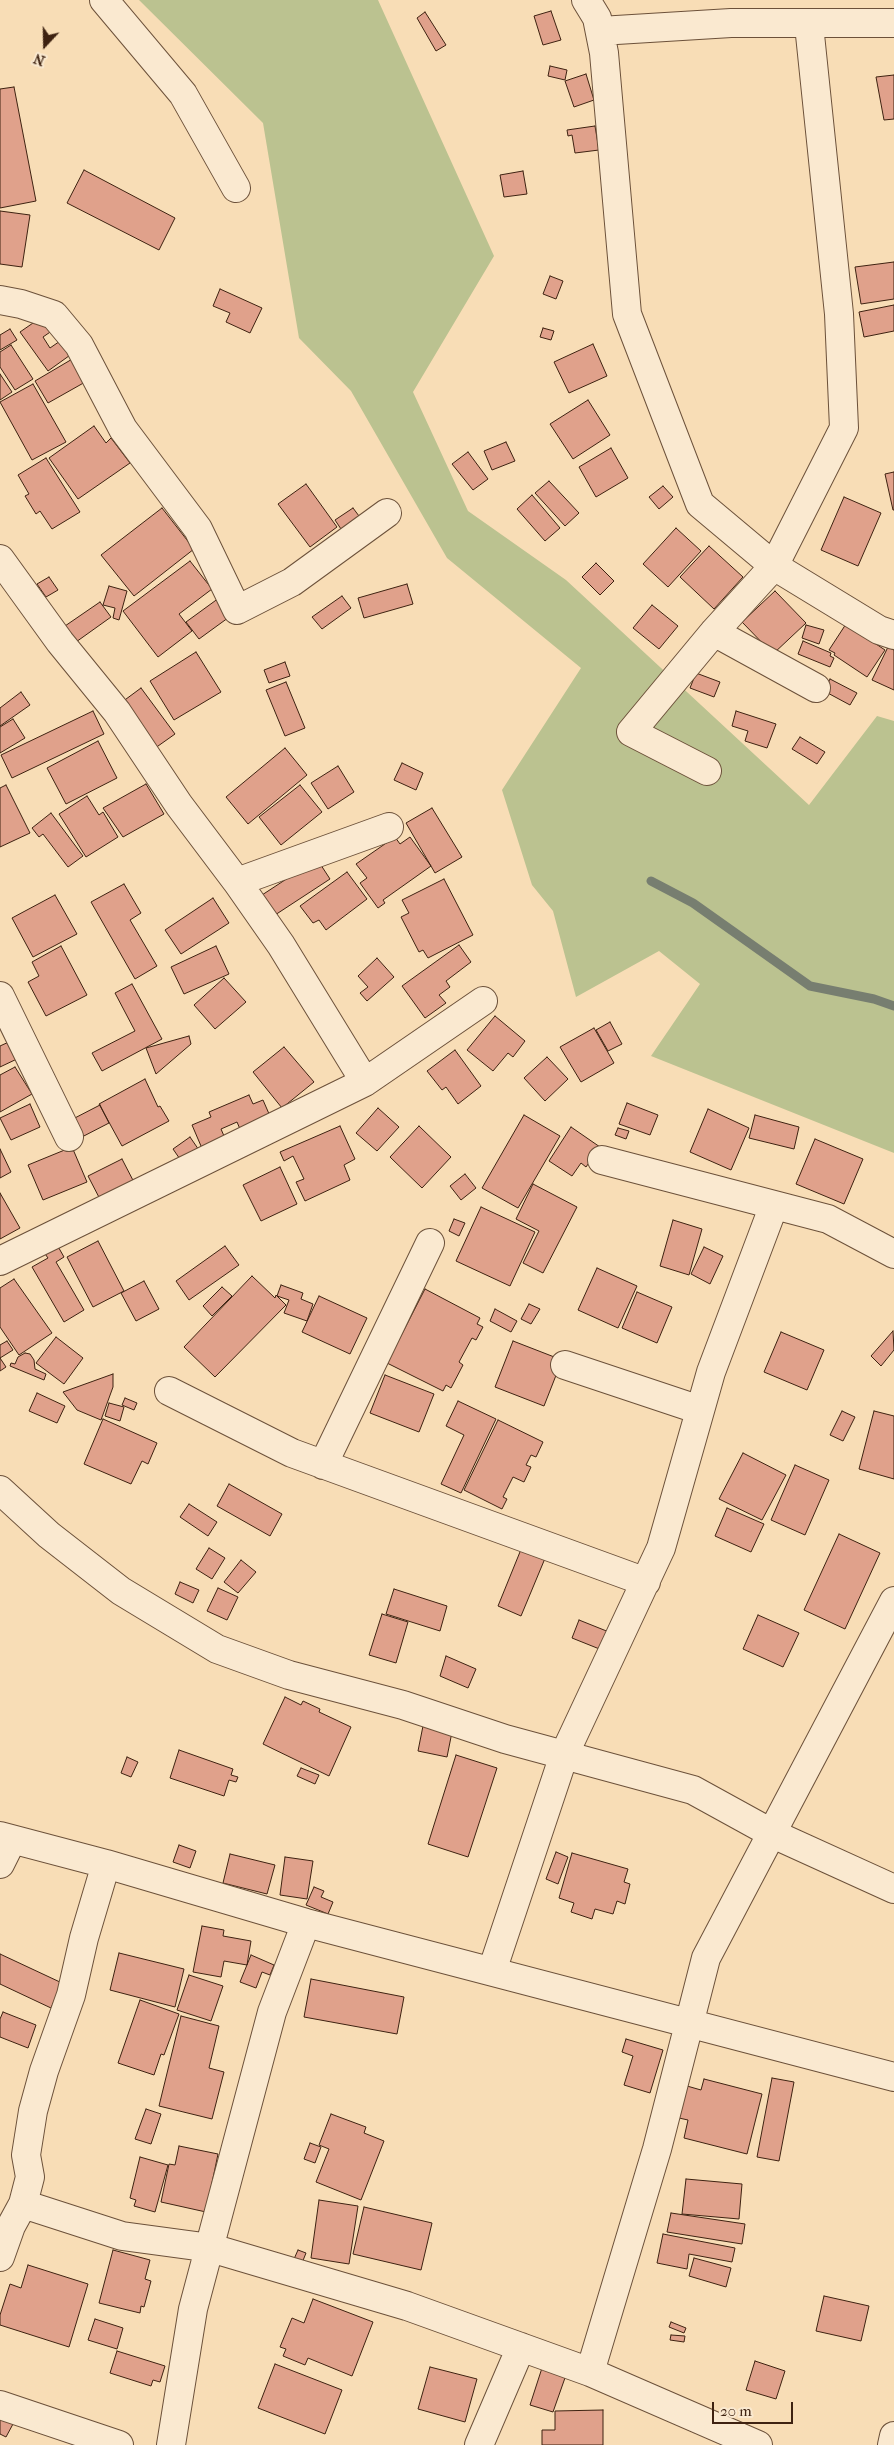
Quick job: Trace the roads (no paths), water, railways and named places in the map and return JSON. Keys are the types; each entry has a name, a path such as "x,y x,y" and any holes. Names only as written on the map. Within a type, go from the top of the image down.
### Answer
{"street":[{"path":"104,0 183,94 236,188"},
{"path":"586,0 596,18 604,53 627,314 700,504 774,566 879,630 894,635"},
{"path":"600,31 731,24 894,23"},
{"path":"707,770 631,732 714,632 774,566 844,428 839,314 808,25"},
{"path":"0,300 22,304 54,315 78,345 123,429 198,529 237,610 292,582 387,513"},
{"path":"0,559 60,642 117,712 179,805 237,882 281,945 364,1082"},
{"path":"714,632 816,688"},
{"path":"237,882 389,827"},
{"path":"0,996 69,1137"},
{"path":"0,1261 364,1082 483,1001"},
{"path":"602,1160 828,1218 894,1254"},
{"path":"492,1971 564,1755 661,1548 711,1372 774,1204"},
{"path":"323,1464 430,1243"},
{"path":"564,1365 700,1410"},
{"path":"169,1391 292,1453 646,1582"},
{"path":"0,1490 49,1536 121,1591 217,1649 290,1675 403,1705 505,1740 692,1790 773,1834 894,1889"},
{"path":"590,2372 658,2149 706,1958 773,1834 845,1690 894,1600"},
{"path":"0,1864 6,1838 106,1864 306,1923 894,2077"},
{"path":"0,2257 11,2226 23,2204 30,2177 26,2155 33,2111 44,2071 71,1995 84,1938 106,1864"},
{"path":"170,2445 193,2309 272,2012 306,1923"},
{"path":"23,2204 122,2236 210,2248 407,2306 590,2372 758,2445"},
{"path":"479,2445 521,2347"},
{"path":"0,2405 119,2445"},
{"path":"892,2445 894,2436"}],"waterway":[{"path":"651,881 693,903 810,986 874,999 894,1006"}]}
